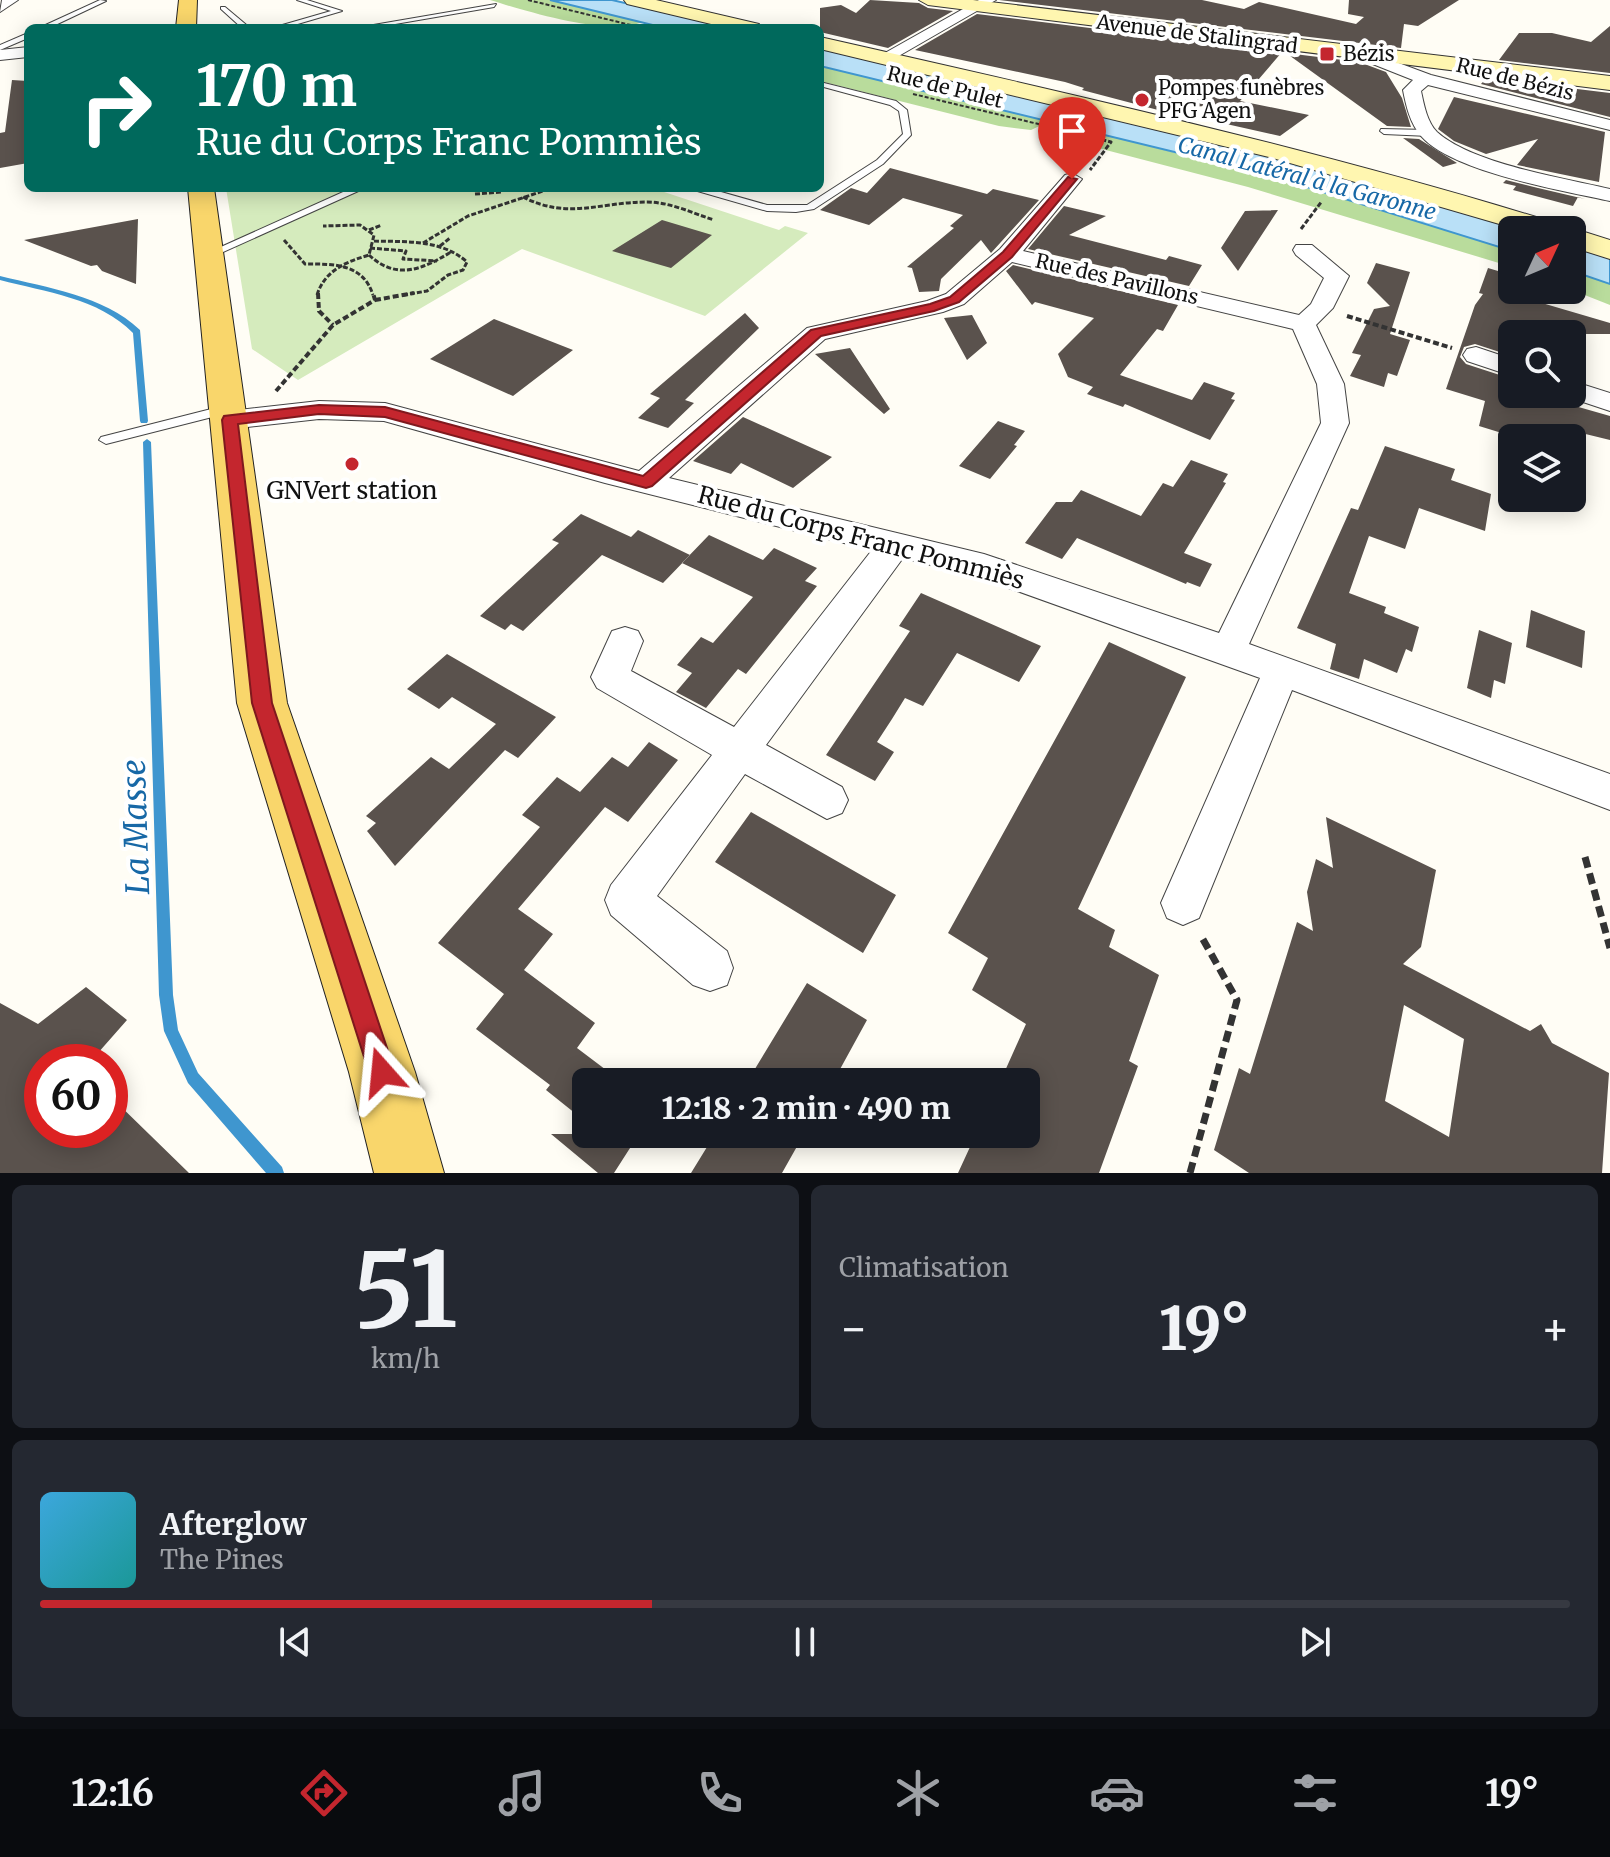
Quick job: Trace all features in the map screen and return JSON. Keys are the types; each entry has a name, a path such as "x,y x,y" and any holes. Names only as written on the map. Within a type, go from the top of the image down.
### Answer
{"main road":[{"path":"172,0 185,24"},
{"path":"186,24 188,0"},
{"path":"201,192 208,255 248,411 262,703 382,1072 408,1168"}],"street":[{"path":"0,8 11,0"},
{"path":"633,0 735,24"},
{"name":"Avenue de Stalingrad","path":"928,0 982,3 1390,58 1610,83"},
{"path":"884,58 982,3"},
{"path":"824,44 1232,138 1503,216"},
{"path":"0,55 24,52"},
{"name":"Rue de Bézis","path":"1361,54 1417,76 1610,125"},
{"path":"1390,58 1393,65 1417,76 1412,90 1415,105 1429,133 1463,155 1610,195"},
{"path":"1008,254 1072,179"},
{"path":"1586,242 1610,250"},
{"path":"1228,651 1335,423 1337,406 1312,316 1337,276 1304,250"},
{"name":"Rue des Pavillons","path":"646,482 816,333 934,307 955,299 1008,254 1312,316"},
{"path":"1476,355 1498,363"},
{"path":"1586,394 1610,403"},
{"name":"Rue du Corps Franc Pommiès","path":"248,411 385,412 646,482 984,566 1228,651 1610,792"},
{"path":"710,968 627,900 895,544"},
{"path":"625,641 610,677 827,800"},
{"path":"1183,903 1281,672"}],"lane":[{"path":"51,24 103,1 95,0"},
{"path":"291,24 339,11 300,0"},
{"path":"320,6 338,0"},
{"path":"383,24 494,5"},
{"path":"223,8 241,24"},
{"path":"55,22 78,24"},
{"path":"0,48 24,37"},
{"path":"710,192 747,204 786,211 810,207 880,162 907,135 903,110 893,103 824,85"},
{"path":"1384,131 1429,133"},
{"path":"208,255 351,192"},
{"path":"106,440 248,411"}],"path":[{"path":"528,0 627,24"},
{"name":"Rue de Pulet","path":"912,94 1111,142 1086,174 1072,179"},
{"path":"475,194 502,192"},
{"path":"422,244 460,219 539,192"},
{"path":"523,197 542,209 557,210 597,210 614,204 652,201 714,220"},
{"path":"317,227 350,224 368,230 374,235 369,255"},
{"path":"368,230 382,225"},
{"path":"288,233 276,236 286,242 301,262 355,269 368,279 375,300"},
{"path":"439,247 450,238"},
{"path":"248,411 333,325 375,300 427,291 448,275 463,270 467,262 452,251 439,247 374,241"},
{"path":"370,248 406,251 403,259 437,261"},
{"path":"369,255 379,264 399,269 432,265 452,251"},
{"path":"333,325 314,301 317,290 339,265 369,255"},
{"path":"1312,316 1476,355"},
{"path":"1585,857 1610,948"},
{"path":"1183,903 1237,1000 1190,1173"}],"green space":[{"path":"490,0 550,0 642,22 584,24"},
{"path":"824,67 1050,121 1031,130 999,126 824,82"},
{"path":"1078,128 1296,185 1458,234 1498,247 1498,263 1248,187 1075,142 1060,134 1066,129"},
{"path":"227,192 664,192 779,230 785,226 808,233 705,316 522,249 298,380 252,349"},
{"path":"1586,276 1610,284 1610,305 1586,296"}],"water":[{"path":"550,0 612,0 716,24 649,24"},
{"name":"Canal Latéral à la Garonne","path":"824,49 1288,159 1498,221 1498,247 1261,173 824,67"},
{"path":"1586,250 1610,258 1610,284 1586,276"}],"building":[{"path":"870,0 919,3 928,8 953,11 888,48 824,33 824,24 820,24 820,8 841,5 856,13"},
{"path":"999,0 1202,0 1244,9 1259,2 1356,24 1364,17 1348,14 1349,0 1459,0 1418,26 1404,24 1401,48"},
{"path":"977,14 1282,52 1240,101 1309,115 1280,136 1213,121 1227,104 1158,110 1082,90 1084,88 1065,82 915,50"},
{"path":"1610,26 1610,73 1499,60 1519,33 1552,33 1591,42"},
{"path":"1286,53 1359,62 1386,72 1402,98 1411,127 1387,126"},
{"path":"1486,78 1610,93 1610,117 1481,84"},
{"path":"12,80 24,81 24,164 0,168 0,133 5,132"},
{"path":"1454,97 1605,132 1599,182 1517,165 1538,139 1486,154 1454,141 1438,129"},
{"path":"1403,138 1419,139 1457,163 1443,167"},
{"path":"890,168 987,194 993,189 1039,200 991,253 981,240 941,279 939,291 919,292 912,268 907,267 954,228 950,226 963,215 903,198 869,225 820,210 851,188 867,193"},
{"path":"1506,180 1578,197 1573,206 1513,190 1516,186 1503,183"},
{"path":"1064,206 1106,216 1069,235 1166,260 1169,256 1202,265 1189,286 1028,249"},
{"path":"1278,210 1238,271 1221,248 1245,211"},
{"path":"138,219 136,284 102,271 97,265 91,266 24,240"},
{"path":"662,220 712,235 671,268 612,251"},
{"path":"1376,263 1410,272 1390,334 1410,340 1397,376 1388,373 1384,387 1350,376 1361,355 1352,353 1374,309 1390,306 1367,283"},
{"path":"1013,265 1178,305 1163,331 1157,329 1120,375 1192,400 1204,382 1235,393 1231,399 1235,400 1210,440 1125,404 1123,407 1087,394 1093,387 1068,377 1058,354 1094,318 1035,302 1032,305 1006,271"},
{"path":"1488,268 1498,271 1498,304 1545,304 1610,323 1610,334 1586,334 1586,320 1498,320 1498,351 1475,344 1464,347 1460,357 1466,364 1498,374 1498,408 1582,408 1610,416 1610,440 1586,434 1586,424 1498,424 1498,432 1479,426 1485,401 1446,389 1475,305 1483,294 1479,293"},
{"path":"745,313 759,328 685,400 694,403 668,428 638,418 660,398 650,394"},
{"path":"972,315 987,343 967,360 944,318"},
{"path":"494,319 573,350 513,396 430,359"},
{"path":"850,348 890,409 884,414 815,354"},
{"path":"743,417 832,457 793,488 741,463 731,474 693,461"},
{"path":"998,421 1025,431 990,479 959,466"},
{"path":"1385,446 1455,469 1451,480 1491,494 1485,531 1419,508 1405,549 1369,536 1349,593 1386,607 1384,613 1419,627 1412,652 1406,649 1397,673 1364,659 1359,679 1330,669 1336,644 1297,628 1351,508 1358,510"},
{"path":"1191,460 1228,474 1223,482 1226,483 1184,553 1212,564 1200,587 1077,538 1062,559 1025,543 1056,502 1072,502 1081,490 1141,516 1163,483 1173,487"},
{"path":"581,514 631,537 638,530 690,555 663,583 602,555 523,631 511,624 505,630 480,616 559,543 552,540"},
{"path":"709,535 763,560 774,548 817,568 805,581 817,586 746,674 738,669 706,708 676,692 692,673 677,665 701,637 713,643 753,597 682,563"},
{"path":"921,593 1041,646 1019,682 957,653 923,706 905,698 877,742 894,752 875,781 826,755 910,631 899,626"},
{"path":"1531,610 1585,631 1582,668 1526,647"},
{"path":"1479,630 1512,643 1505,684 1494,680 1491,698 1467,688"},
{"path":"1109,642 1186,677 1078,909 1115,930 1109,947 1159,975 1129,1061 1138,1066 1099,1173 958,1173 970,1148 1040,1148 1040,1068 1006,1068 1026,1024 972,990 988,958 948,933"},
{"path":"447,654 556,717 518,758 505,750 395,866 367,831 376,823 366,816 431,757 449,769 496,724 452,697 439,709 407,689"},
{"path":"649,742 678,760 628,822 605,807 518,909 553,934 524,970 595,1023 577,1048 603,1068 572,1068 572,1111 546,1090 550,1085 476,1029 504,994 438,943 540,827 522,815 557,777 580,792 612,757 628,767"},
{"path":"751,812 896,895 863,953 715,862"},
{"path":"1326,817 1436,870 1421,947 1403,964 1530,1031 1541,1024 1552,1043 1609,1073 1602,1173 1249,1173 1214,1150 1239,1068 1250,1074 1297,922 1313,931 1307,892 1316,859 1333,868","holes":["1404,1005 1464,1039 1449,1137 1385,1101"]},
{"path":"807,983 867,1020 841,1068 755,1068"},
{"path":"86,987 127,1020 106,1044 24,1044 24,1148 128,1148 128,1114 189,1173 0,1173 0,1003 38,1024"},
{"path":"551,1134 572,1134 572,1148 630,1148 614,1173 598,1173"},
{"path":"706,1148 796,1148 782,1173 691,1173"}],"waterway":[{"name":"La Masse","path":"0,278 93,304 126,321 137,332 144,421"},
{"name":"La Masse","path":"147,442 166,995 171,1031 193,1078 276,1173"}],"place":[{"name":"Bézis","path":"1327,54"},
{"name":"Pompes funèbres PFG Agen","path":"1142,100"},
{"name":"GNVert station","path":"352,464"}],"route":[{"path":"382,1072 262,703 232,461 230,420 319,410 385,412 646,482 816,333 934,307 955,299 1008,254 1072,179"}]}
